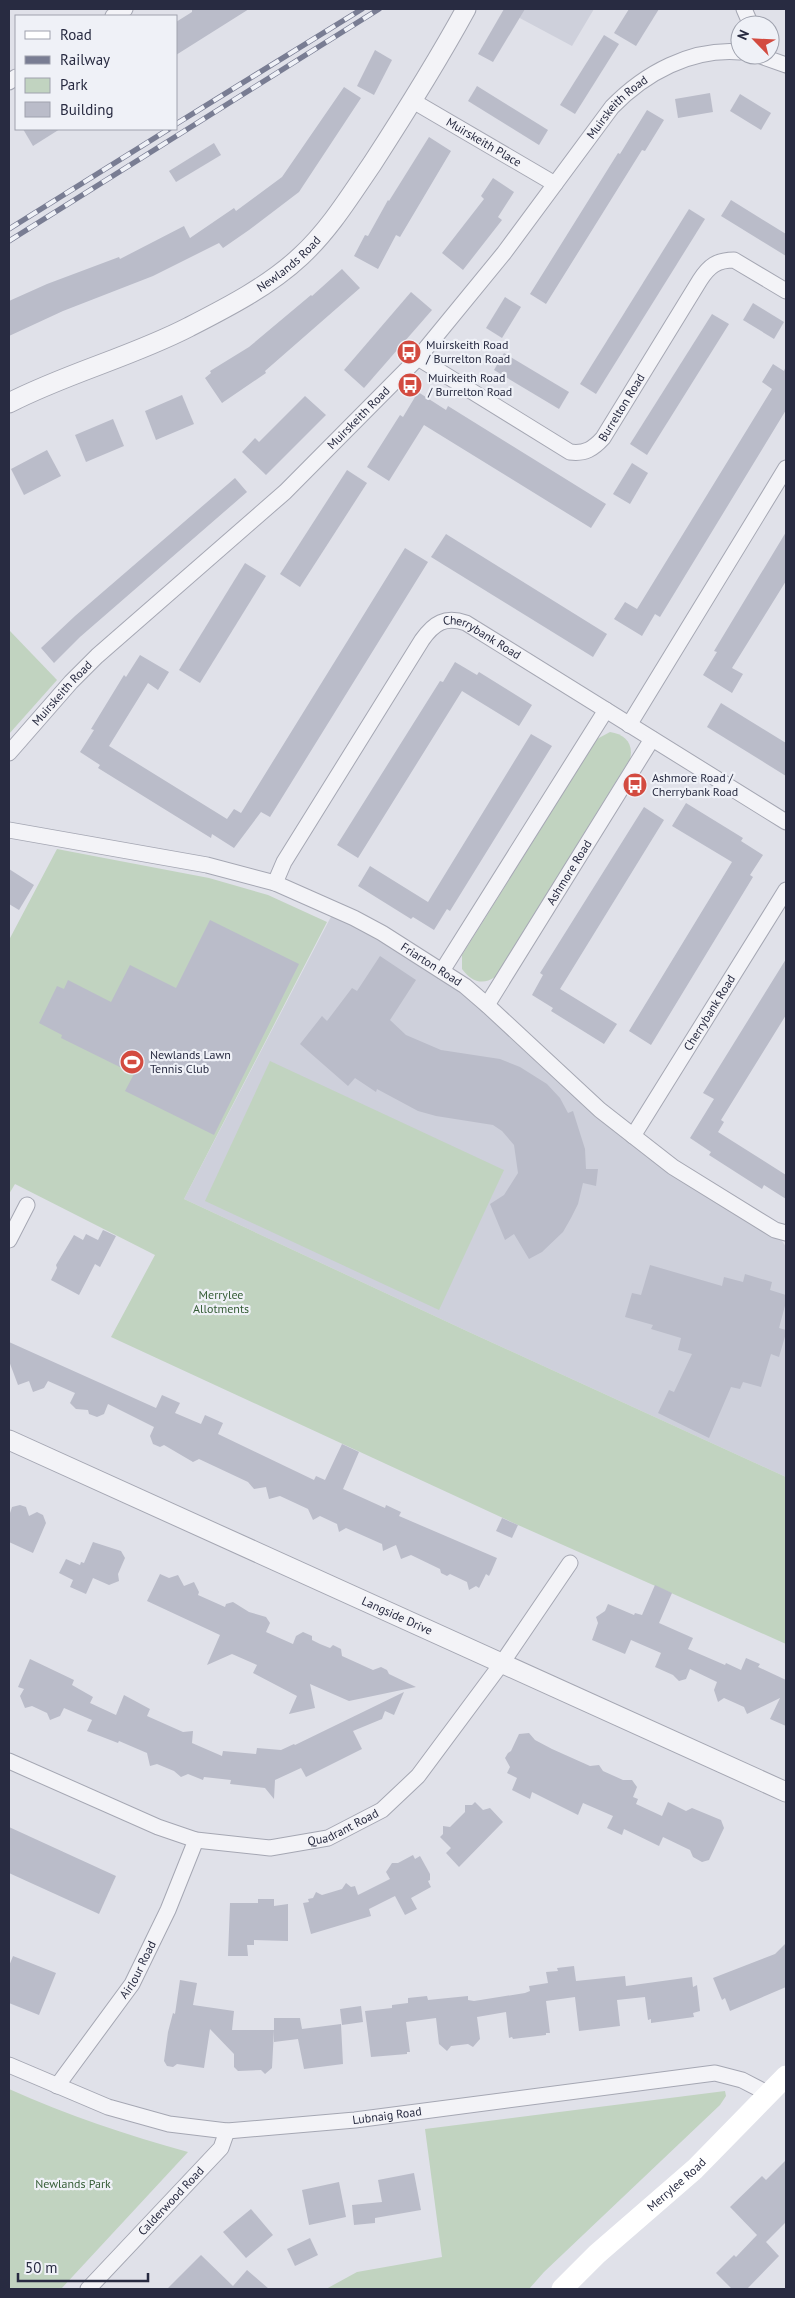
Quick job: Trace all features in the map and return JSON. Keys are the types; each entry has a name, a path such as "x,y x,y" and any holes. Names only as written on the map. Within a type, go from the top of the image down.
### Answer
{"main road":[{"name":"Merrylee Road","path":"562,2289 597,2254 695,2169 786,2076"}],"street":[{"name":"Newlands Road","path":"9,403 67,376 188,328 275,277 300,257 321,237 336,218 413,101 466,9"},
{"name":"Muirskeith Road","path":"9,753 70,682 97,656 285,492 418,358 498,260 612,107 630,88 652,73 681,60 730,53"},
{"name":"Muirskeith Place","path":"413,101 556,184"},
{"name":"Burrelton Road","path":"418,358 570,452 581,453 591,449 603,438 700,280 713,264 734,260 786,291"},
{"path":"629,725 786,468"},
{"name":"Cherrybank Road","path":"275,884 284,862 422,640 438,622 447,620 466,623 786,822"},
{"path":"442,971 606,710"},
{"name":"Ashmore Road","path":"487,1005 652,739"},
{"name":"Friarton Road","path":"9,830 207,865 275,884 354,918 442,971 487,1005 593,1104 673,1167 775,1230 786,1233"},
{"name":"Cherrybank Road","path":"633,1136 786,890"},
{"path":"9,1240 27,1205"},
{"name":"Langside Drive","path":"9,1440 786,1792"},
{"name":"Quadrant Road","path":"9,1761 158,1827 196,1840 270,1848 328,1838 382,1810 418,1776 445,1744 570,1563"},
{"name":"Airlour Road","path":"57,2086 132,1984 168,1910 196,1840"},
{"name":"Lubnaig Road","path":"9,2065 108,2107 169,2124 227,2131 355,2120 716,2073 742,2080 769,2094"},
{"name":"Calderwood Road","path":"88,2289 221,2148 227,2131"}],"shaded area":[{"path":"503,9 594,9 572,46"},
{"path":"335,909 444,973 600,1110 775,1230 786,1247 786,1477 184,1199"}],"green space":[{"path":"9,630 57,680 9,734"},
{"path":"610,732 624,737 627,741 631,749 630,759 495,977 481,982 469,977 462,969 462,955 597,739"},
{"name":"Merrylee Allotments","path":"57,849 209,878 268,895 327,922 184,1199 786,1477 786,1644 518,1525 111,1337 155,1255 15,1184 9,1194 9,940"},
{"path":"270,1061 504,1170 439,1310 205,1201"},
{"name":"Newlands Park","path":"9,2089 97,2124 188,2152 61,2289 9,2289"},
{"path":"725,2091 726,2096 720,2105 544,2272 529,2289 326,2289 357,2272 442,2257 425,2129"}],"building":[{"path":"192,9 249,9 178,54 178,21 192,12"},
{"path":"504,9 525,9 493,62 478,54"},
{"path":"629,9 659,9 636,46 614,33"},
{"path":"604,35 619,44 575,114 560,105"},
{"path":"375,50 392,60 374,95 357,86"},
{"path":"477,86 548,130 539,145 468,101"},
{"path":"344,87 361,98 299,192 249,230 223,248 219,243 153,276 63,311 9,336 9,301 47,284 119,257 120,259 184,226 190,238 234,208 236,211 282,177"},
{"path":"710,93 713,112 678,118 675,99"},
{"path":"740,94 771,113 761,130 730,111"},
{"path":"647,110 664,120 645,151 642,150 546,304 530,294"},
{"path":"24,130 58,130 33,146"},
{"path":"429,137 451,151 400,237 396,235 378,269 354,256 365,235 368,236 388,200"},
{"path":"214,143 221,155 176,182 169,171"},
{"path":"493,178 514,192 498,217 502,220 463,270 442,253 484,199 481,196"},
{"path":"731,200 786,234 786,256 721,216"},
{"path":"689,209 705,219 596,394 580,384"},
{"path":"342,269 360,288 265,371 266,373 222,403 205,378 211,373 210,371 249,347"},
{"path":"411,292 432,310 364,388 344,370"},
{"path":"505,297 521,307 502,338 486,328"},
{"path":"753,303 784,322 774,339 743,320"},
{"path":"712,314 729,324 647,455 630,444"},
{"path":"504,353 569,392 559,409 494,370"},
{"path":"773,364 784,371 786,366 786,410 660,617 655,614 642,636 614,619 625,602 637,609 772,389 762,382"},
{"path":"418,392 446,410 448,406 606,504 591,528 424,425 389,481 367,467 400,415 403,417"},
{"path":"182,395 194,424 156,440 145,411"},
{"path":"305,396 326,415 266,475 242,452 255,438 259,442"},
{"path":"113,419 124,446 86,462 75,435"},
{"path":"47,450 61,476 24,495 11,469"},
{"path":"632,463 648,473 630,504 613,494"},
{"path":"347,470 367,483 300,587 280,574"},
{"path":"235,478 247,492 80,637 54,663 41,648 75,616"},
{"path":"786,532 786,581 732,668 743,674 732,693 703,675 717,652 714,651"},
{"path":"446,534 607,634 593,657 431,557"},
{"path":"405,548 428,562 270,817 261,812 234,848 212,834 211,838 98,768 100,765 80,752 94,730 91,729 124,675 126,677 140,655 169,672 158,690 148,683 109,746 227,819 234,809 241,813"},
{"path":"245,563 266,576 200,683 179,670"},
{"path":"455,662 477,675 479,672 532,705 519,726 462,691 358,858 337,845 440,681 443,682"},
{"path":"721,703 786,743 786,776 707,727"},
{"path":"531,734 552,746 450,911 447,909 434,930 413,917 411,919 358,886 370,866 428,902"},
{"path":"686,803 743,838 741,841 763,855 750,875 753,877 651,1045 629,1031 732,862 672,826"},
{"path":"644,807 664,820 560,989 617,1024 604,1044 551,1011 553,1008 532,995 543,975 540,973"},
{"path":"9,869 34,885 19,910 9,904"},
{"path":"210,920 299,964 214,1135 125,1091 134,1074 61,1038 62,1035 39,1023 57,986 64,989 68,980 111,1002 130,965 176,988"},
{"path":"380,956 416,980 390,1020 406,1035 441,1050 500,1059 520,1067 547,1084 560,1098 568,1113 573,1111 585,1149 586,1169 598,1169 596,1186 583,1183 578,1204 563,1232 542,1252 529,1259 514,1234 505,1240 490,1204 504,1195 518,1173 514,1145 502,1131 493,1125 436,1116 418,1111 377,1089 376,1092 355,1078 348,1086 300,1044 322,1016 327,1021 352,988 357,991"},
{"path":"786,959 786,1015 721,1120 724,1122 718,1132 786,1175 786,1199 764,1185 762,1189 709,1155 711,1152 690,1138 714,1099 703,1093"},
{"path":"103,1230 116,1236 100,1267 95,1264 79,1295 51,1280 57,1268 56,1265 74,1235 83,1240 86,1234 98,1240"},
{"path":"650,1265 722,1286 724,1277 743,1282 745,1274 772,1282 770,1290 786,1295 779,1328 786,1330 786,1333 779,1357 771,1354 761,1387 743,1382 740,1389 731,1387 709,1438 658,1413 669,1390 674,1392 692,1354 678,1350 681,1338 651,1329 653,1325 625,1317 632,1293 641,1295"},
{"path":"9,1342 156,1408 162,1395 180,1403 175,1413 201,1424 205,1415 223,1423 218,1434 314,1480 316,1476 325,1480 342,1444 359,1452 343,1489 385,1508 386,1505 401,1512 399,1516 497,1558 491,1572 489,1576 486,1574 479,1588 476,1586 469,1590 467,1582 450,1574 447,1576 441,1573 440,1569 411,1555 401,1559 396,1545 383,1551 382,1544 346,1528 339,1532 337,1524 320,1516 313,1520 308,1509 280,1496 269,1499 266,1487 254,1489 248,1482 199,1459 193,1462 164,1445 160,1447 153,1444 150,1436 154,1427 108,1404 104,1414 97,1417 89,1414 88,1410 76,1409 70,1403 75,1393 48,1381 44,1388 33,1392 29,1381 18,1385 9,1361"},
{"path":"20,1505 26,1507 29,1516 37,1512 43,1515 46,1523 33,1553 9,1542 9,1516 12,1507"},
{"path":"502,1518 518,1525 512,1538 496,1531"},
{"path":"93,1542 121,1551 125,1558 118,1574 119,1581 109,1585 93,1578 86,1594 70,1587 73,1580 59,1573 66,1559 80,1565 81,1562 84,1563"},
{"path":"160,1574 169,1578 178,1575 184,1586 194,1582 199,1592 198,1595 225,1607 226,1604 233,1602 249,1612 266,1617 270,1623 266,1632 293,1644 296,1636 303,1632 312,1636 312,1640 320,1644 330,1648 333,1645 341,1649 342,1656 373,1670 381,1667 387,1670 389,1674 416,1687 349,1701 310,1684 315,1708 289,1714 297,1696 253,1673 257,1665 232,1654 207,1665 220,1635 147,1601"},
{"path":"655,1585 672,1593 659,1623 693,1638 688,1649 741,1670 746,1658 760,1664 758,1667 786,1680 786,1726 770,1719 780,1698 747,1714 744,1707 724,1698 718,1702 714,1690 717,1682 690,1669 686,1679 679,1681 673,1675 655,1667 661,1653 631,1640 625,1654 592,1640 598,1623 596,1617 605,1611 608,1604 634,1615 635,1613 642,1615"},
{"path":"30,1659 74,1680 72,1685 93,1697 90,1703 116,1715 124,1695 150,1709 147,1716 183,1732 193,1731 192,1743 222,1756 223,1751 256,1754 257,1748 281,1750 404,1692 394,1715 385,1711 382,1719 353,1731 362,1749 306,1777 301,1768 275,1780 274,1799 265,1788 230,1784 231,1780 204,1777 203,1780 188,1774 181,1777 174,1771 157,1764 150,1766 147,1753 119,1741 118,1743 87,1731 92,1720 64,1708 60,1716 50,1720 47,1713 32,1706 25,1708 20,1696 24,1689 18,1687"},
{"path":"529,1733 535,1740 552,1749 590,1766 599,1765 603,1771 623,1780 632,1780 637,1787 633,1797 638,1799 636,1804 662,1816 668,1802 686,1811 692,1808 721,1820 724,1828 709,1860 702,1862 693,1857 690,1850 663,1837 659,1846 624,1829 622,1835 607,1828 613,1816 583,1803 578,1815 532,1792 530,1799 512,1790 517,1778 507,1773 510,1767 505,1758 511,1751 519,1734"},
{"path":"475,1802 483,1810 490,1808 503,1822 459,1867 446,1853 451,1848 440,1837 443,1834 443,1826 450,1827 465,1812 465,1805 472,1805"},
{"path":"9,1827 116,1876 99,1914 9,1873"},
{"path":"413,1855 415,1859 420,1856 430,1874 430,1880 428,1881 431,1887 411,1898 417,1909 405,1915 395,1896 369,1909 371,1916 311,1934 303,1903 309,1902 308,1899 313,1898 316,1892 322,1895 342,1889 346,1883 351,1887 355,1886 358,1895 390,1879 386,1872 392,1863 398,1863"},
{"path":"258,1899 274,1899 274,1906 288,1904 288,1941 254,1940 254,1945 247,1945 248,1956 228,1956 230,1903 258,1903"},
{"path":"786,1943 786,1987 730,2011 725,1998 722,2000 713,1978 775,1954"},
{"path":"13,1956 56,1973 39,2015 9,2003 9,1966"},
{"path":"574,1966 576,1981 625,1976 626,1986 692,1977 693,1987 697,1985 700,2011 693,2013 694,2017 651,2023 651,2019 648,2020 645,1997 617,2000 620,2026 579,2031 575,1997 546,2001 550,2033 546,2033 546,2035 509,2038 506,2012 477,2017 480,2039 473,2047 468,2044 451,2046 447,2051 439,2044 436,2018 406,2022 410,2052 407,2052 407,2054 371,2057 365,2011 392,2008 392,2005 408,2003 408,1998 427,1996 428,2000 468,1996 468,2000 474,2001 525,1993 530,1991 529,1986 548,1983 546,1972 558,1971 557,1968"},
{"path":"180,1980 197,1983 193,2005 234,2011 232,2030 274,2030 272,2068 265,2074 261,2070 238,2071 234,2067 234,2054 210,2029 204,2068 177,2064 173,2067 167,2066 164,2061 168,2032 173,2013 175,2014"},
{"path":"361,2006 363,2022 342,2025 340,2009"},
{"path":"274,2018 300,2018 302,2029 341,2024 343,2064 304,2069 298,2039 274,2042"},
{"path":"786,2160 786,2222 766,2242 779,2256 747,2289 732,2289 716,2273 734,2255 736,2257 757,2235 730,2207 762,2176 766,2180"},
{"path":"414,2173 421,2210 375,2218 375,2223 354,2225 352,2205 382,2202 378,2180"},
{"path":"339,2182 346,2217 309,2225 302,2190"},
{"path":"251,2209 273,2235 246,2258 223,2232"},
{"path":"310,2238 318,2255 295,2266 287,2249"},
{"path":"201,2255 233,2286 247,2270 269,2289 167,2289"}],"railway":[{"path":"178,123 362,9"},
{"path":"9,241 379,9"},
{"path":"9,229 167,130"}],"place":[{"name":"Muirskeith Road / Burrelton Road","path":"409,352"},
{"name":"Muirkeith Road / Burrelton Road","path":"410,385"},
{"name":"Ashmore Road / Cherrybank Road","path":"635,785"},
{"name":"Newlands Lawn Tennis Club","path":"132,1062"}]}
